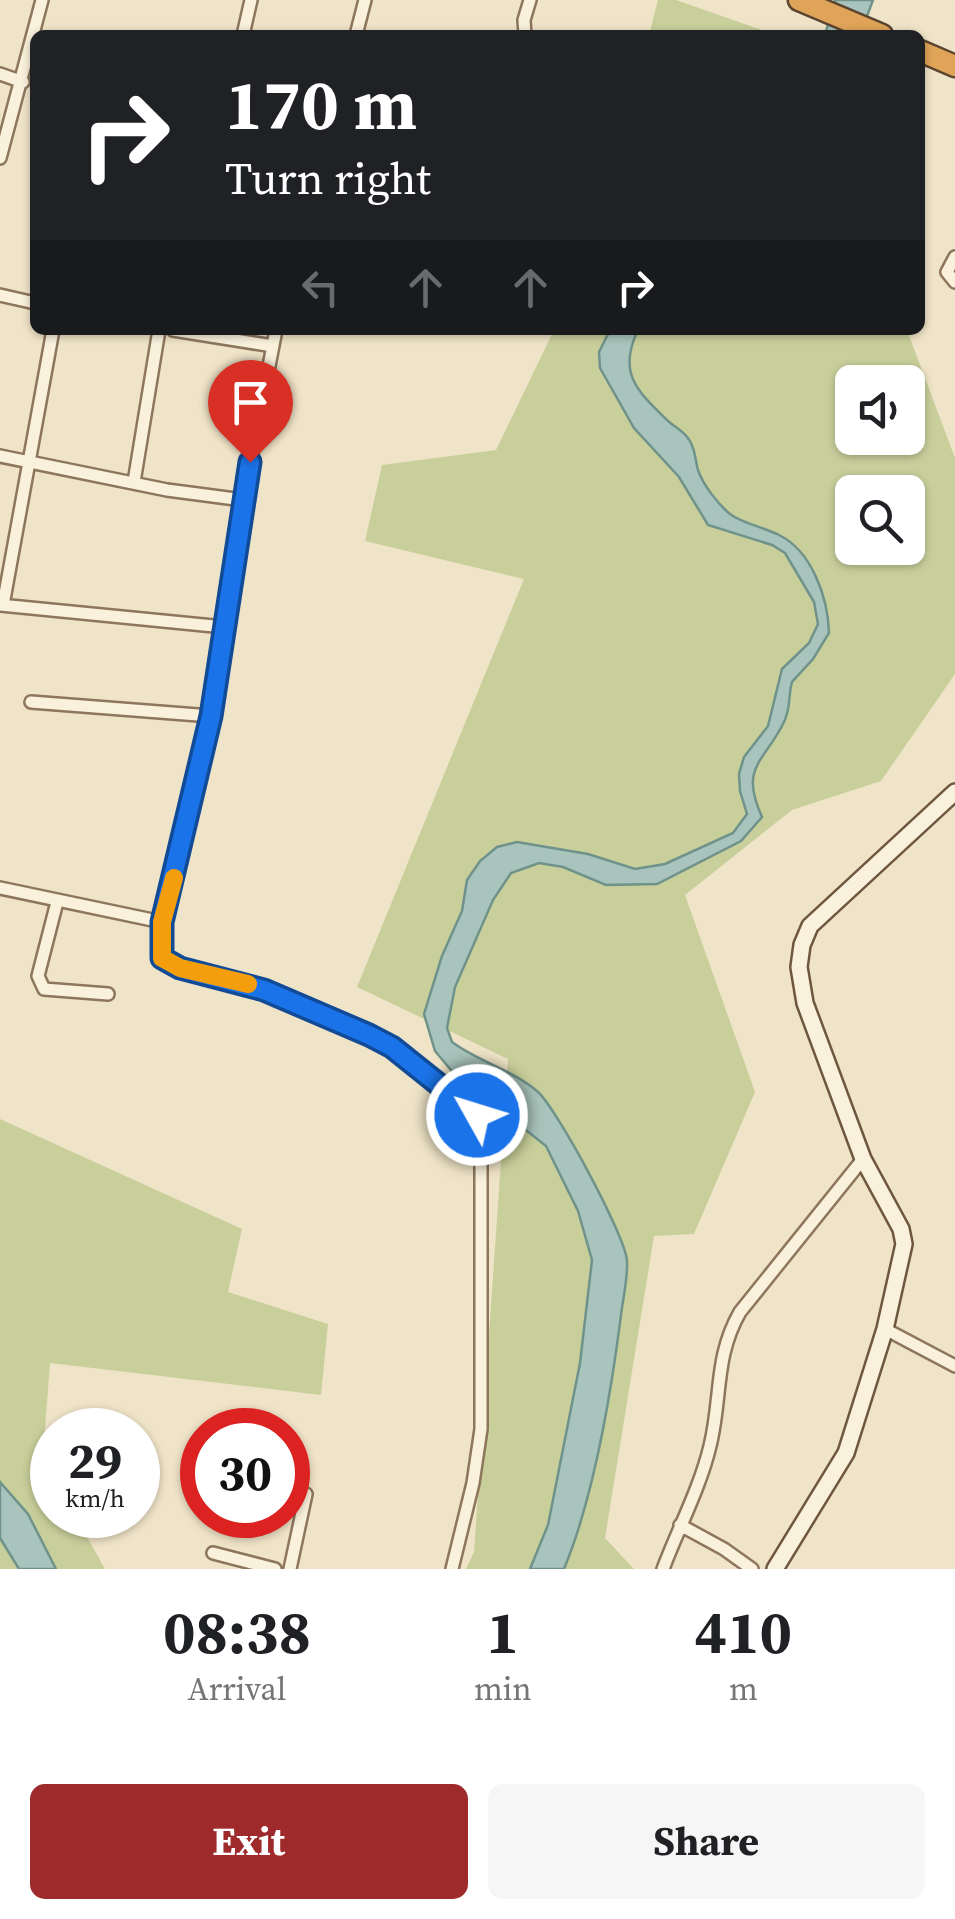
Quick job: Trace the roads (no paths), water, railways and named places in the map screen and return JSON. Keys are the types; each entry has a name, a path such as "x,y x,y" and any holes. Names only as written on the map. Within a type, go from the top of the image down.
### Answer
{"highway":[{"path":"799,0 870,30"},
{"path":"925,53 955,66"}],"main road":[{"path":"775,1569 842,1462 884,1328 903,1237 863,1159 802,991 798,966 802,945 818,915 955,792"}],"street":[{"path":"35,30 42,0"},
{"path":"244,30 251,0"},
{"path":"357,30 364,0"},
{"path":"525,30 530,0"},
{"path":"0,158 30,52"},
{"path":"0,74 23,82"},
{"path":"955,258 947,272 955,282"},
{"path":"0,295 30,302"},
{"path":"52,335 2,605 224,626"},
{"path":"134,482 158,335"},
{"path":"204,335 273,346"},
{"path":"275,335 243,500 211,716 162,922 162,958 170,964 264,990 369,1035 392,1047 480,1121 480,1429 473,1483 452,1569"},
{"path":"0,456 243,500"},
{"path":"31,702 211,716"},
{"path":"0,888 162,922"},
{"path":"57,902 38,976 40,984 44,990 108,994"},
{"path":"663,1569 711,1444 728,1334 740,1312 863,1159"},
{"path":"884,1328 955,1366"},
{"path":"680,1525 752,1569"},
{"path":"290,1569 297,1538"},
{"path":"213,1553 275,1569"}],"water":[{"path":"835,0 873,0 862,30 826,30"},
{"path":"608,335 636,335 629,358 639,390 688,438 700,476 725,510 773,532 801,552 821,591 829,633 792,682 786,717 754,775 753,786 762,817 741,841 657,884 606,885 563,867 539,863 511,873 493,900 455,987 447,1028 452,1042 528,1084 547,1103 603,1201 627,1261 606,1411 575,1540 564,1569 530,1569 548,1525 580,1363 592,1260 578,1211 546,1146 451,1070 435,1051 424,1014 442,956 462,911 467,880 480,861 497,847 517,842 588,854 635,869 665,864 733,833 747,814 739,774 744,757 768,726 782,669 809,643 818,624 814,602 785,553 772,545 708,525 679,477 634,428 600,368 599,352"},
{"path":"0,1482 28,1514 30,1538 40,1538 56,1569 19,1569 0,1538"}]}
